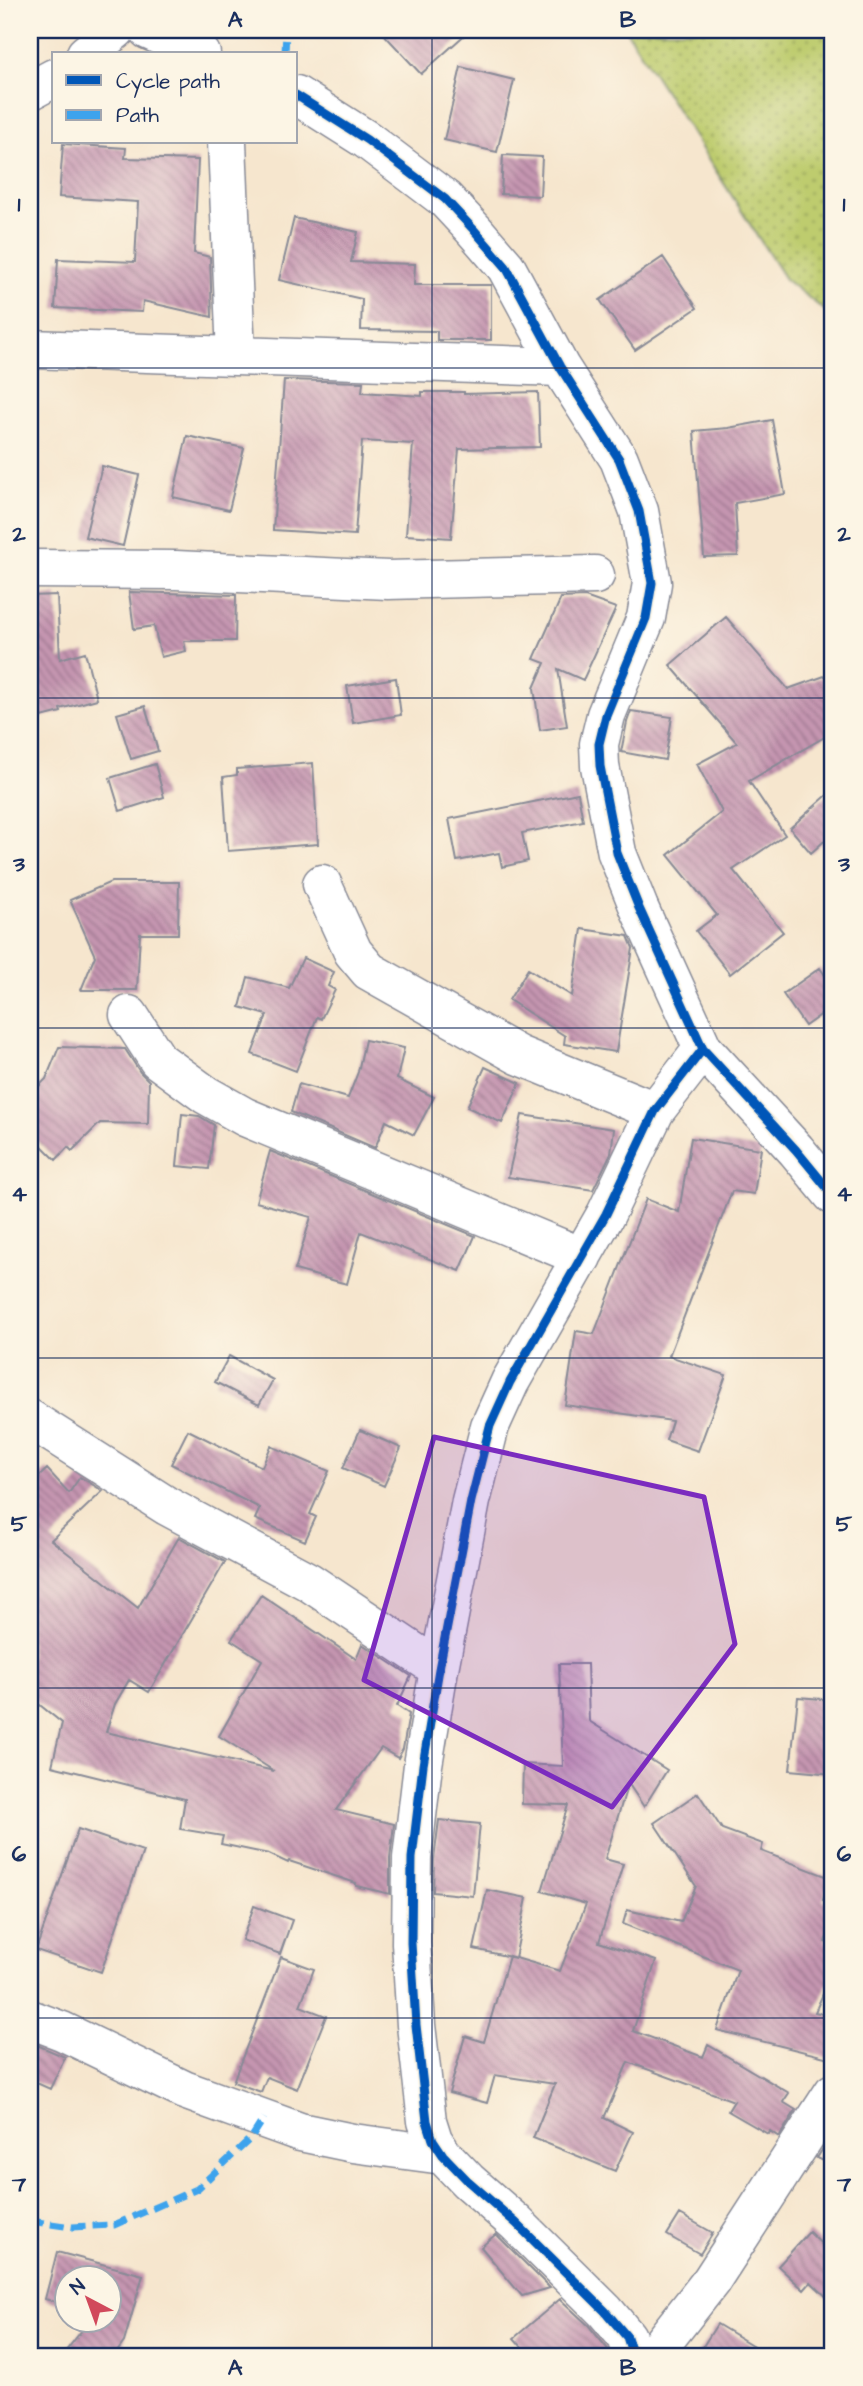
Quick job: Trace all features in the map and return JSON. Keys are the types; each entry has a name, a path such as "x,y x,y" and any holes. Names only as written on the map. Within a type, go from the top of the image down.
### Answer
{"street":[{"path":"88,52 116,30"},
{"path":"148,30 197,52"},
{"path":"30,91 52,79"},
{"path":"298,96 368,140 445,199 506,267 561,367 619,459 639,510 652,583 646,618 606,715 599,744 600,766 617,853 703,1049 796,1150 833,1195"},
{"path":"227,144 236,355"},
{"path":"30,349 561,367"},
{"path":"30,569 177,570 388,580 595,575"},
{"path":"322,884 353,952 369,971 518,1055 655,1111"},
{"path":"129,1015 158,1060 206,1095 245,1117 582,1257"},
{"path":"633,2356 627,2337 605,2311 516,2223 468,2181 443,2155 433,2140 427,2122 416,2025 411,1943 412,1858 423,1765 439,1669 471,1501 490,1426 510,1382 606,1214 655,1111 703,1049"},
{"path":"30,1419 167,1506 309,1582 439,1669"},
{"path":"30,2019 62,2031 184,2090 300,2132 353,2143 443,2155"},
{"path":"652,2356 711,2281 833,2092"}],"highlighted area":[{"path":"434,1437 704,1497 735,1644 612,1807 364,1680"}],"green space":[{"path":"626,30 833,30 833,317 785,279"}],"building":[{"path":"380,30 470,30 421,74"},
{"path":"461,67 514,80 497,152 444,140"},
{"path":"63,144 126,148 125,158 198,160 194,253 210,257 212,317 143,301 142,312 55,308 58,259 135,262 138,202 59,197"},
{"path":"503,155 542,157 540,196 501,194"},
{"path":"294,218 358,232 351,262 415,264 414,285 491,285 491,340 437,340 437,331 361,330 362,299 279,280"},
{"path":"663,257 697,308 635,350 600,300"},
{"path":"284,380 363,382 362,392 422,396 422,392 538,392 540,447 459,449 451,538 406,535 413,444 362,441 355,535 273,530"},
{"path":"772,420 785,494 735,503 738,556 704,557 694,431"},
{"path":"187,436 244,448 229,510 173,497"},
{"path":"102,466 139,475 123,546 85,537"},
{"path":"129,592 236,595 235,641 184,641 186,651 161,657 154,626 134,629"},
{"path":"57,595 60,659 85,652 97,699 30,720 30,596"},
{"path":"585,597 616,608 583,680 558,669 567,726 540,730 534,688 545,663 534,659 561,598"},
{"path":"726,617 788,689 833,673 833,732 749,781 785,835 733,870 783,932 730,974 696,931 717,915 668,855 722,812 697,764 737,743 670,665"},
{"path":"396,678 401,715 353,723 347,686"},
{"path":"145,706 158,751 131,759 117,714"},
{"path":"631,711 672,717 665,760 621,752"},
{"path":"313,763 318,844 228,851 223,777 237,775 237,769"},
{"path":"155,764 164,797 120,811 110,778"},
{"path":"833,790 833,833 811,853 790,828"},
{"path":"578,793 583,821 522,833 528,861 502,867 499,853 457,861 449,819"},
{"path":"111,882 179,882 178,934 140,934 137,990 81,990 95,956 70,900"},
{"path":"582,929 628,936 633,948 616,1052 564,1044 565,1036 509,1000 528,969 572,996"},
{"path":"303,958 334,972 328,986 335,990 321,1019 317,1017 296,1071 252,1054 267,1015 240,1007 248,977 289,988"},
{"path":"820,968 833,987 833,1006 805,1026 783,994"},
{"path":"365,1040 404,1048 397,1079 434,1097 414,1135 386,1121 375,1148 291,1112 299,1084 348,1098 358,1072"},
{"path":"59,1047 125,1049 149,1081 148,1124 100,1123 72,1151 68,1147 56,1160 30,1134 30,1095 46,1079"},
{"path":"485,1067 520,1083 502,1123 467,1107"},
{"path":"182,1114 199,1116 214,1125 209,1169 177,1166"},
{"path":"522,1115 614,1129 611,1153 593,1190 508,1177"},
{"path":"691,1138 761,1149 754,1194 732,1191 669,1356 726,1375 698,1451 666,1440 672,1421 565,1405 576,1331 594,1334 646,1199 679,1212"},
{"path":"270,1151 475,1236 460,1271 361,1232 347,1284 295,1270 311,1217 256,1202"},
{"path":"229,1356 273,1380 259,1405 215,1382"},
{"path":"188,1430 262,1467 271,1446 329,1471 310,1514 316,1517 305,1541 255,1519 260,1508 171,1464"},
{"path":"360,1430 401,1448 384,1486 343,1468"},
{"path":"47,1469 69,1493 80,1477 103,1491 51,1540 138,1608 179,1537 225,1562 149,1692 129,1680 115,1704 106,1732 274,1771 219,1736 262,1660 231,1640 261,1595 356,1659 362,1644 411,1676 397,1706 409,1714 403,1749 398,1758 381,1748 336,1810 394,1824 390,1894 356,1886 356,1883 289,1861 288,1863 269,1854 221,1844 223,1836 180,1829 185,1799 52,1766 62,1723 30,1697 30,1485"},
{"path":"559,1664 587,1664 589,1721 667,1770 644,1807 628,1783 605,1859 623,1864 599,1942 656,1961 633,2031 703,2057 708,2045 789,2093 783,2102 796,2110 779,2137 770,2131 768,2134 728,2111 734,2101 628,2062 604,2118 633,2132 615,2171 533,2138 555,2084 495,2075 487,2103 449,2093 465,2036 484,2042 509,1956 560,1971 586,1904 542,1891 568,1805 522,1804 523,1764 563,1766"},
{"path":"798,1697 833,1700 833,1774 790,1770"},
{"path":"698,1793 722,1829 763,1844 761,1851 831,1878 823,1900 833,1904 833,1920 825,1942 833,1945 833,1971 815,2012 833,2016 833,2059 717,2030 738,1970 623,1924 627,1910 681,1922 696,1886 654,1823"},
{"path":"439,1820 480,1824 473,1896 433,1892"},
{"path":"78,1829 143,1851 101,1972 36,1950"},
{"path":"487,1890 527,1898 515,1958 474,1949"},
{"path":"254,1906 292,1920 280,1954 242,1940"},
{"path":"281,1957 314,1969 300,2006 326,2016 297,2089 267,2077 261,2092 233,2082"},
{"path":"30,2042 65,2057 50,2089 30,2080"},
{"path":"833,2133 833,2165 817,2158"},
{"path":"680,2214 713,2233 700,2254 667,2235"},
{"path":"809,2232 833,2255 833,2303 811,2282 804,2290 778,2266"},
{"path":"496,2234 550,2288 522,2296 481,2247"},
{"path":"57,2252 102,2264 54,2264"},
{"path":"122,2269 143,2275 124,2342 114,2356 62,2356 79,2334 122,2334"},
{"path":"52,2272 52,2301 45,2299"},
{"path":"560,2299 589,2326 607,2348 610,2356 530,2356 514,2338"},
{"path":"717,2324 770,2356 697,2356"}],"marked path":[{"path":"285,52 286,30"},
{"path":"30,2221 72,2227 114,2225 197,2189 252,2137 264,2118"}],"cycle path":[{"path":"298,96 367,140 445,199 474,230 506,267 560,367 619,459 639,511 652,583 646,618 606,715 599,744 600,766 617,853 703,1049 796,1150 833,1195"},
{"path":"633,2356 627,2337 605,2311 516,2223 468,2181 443,2155 433,2140 427,2121 416,2025 411,1943 412,1858 423,1765 439,1669 471,1501 490,1426 510,1382 606,1214 655,1111 703,1049"}]}
